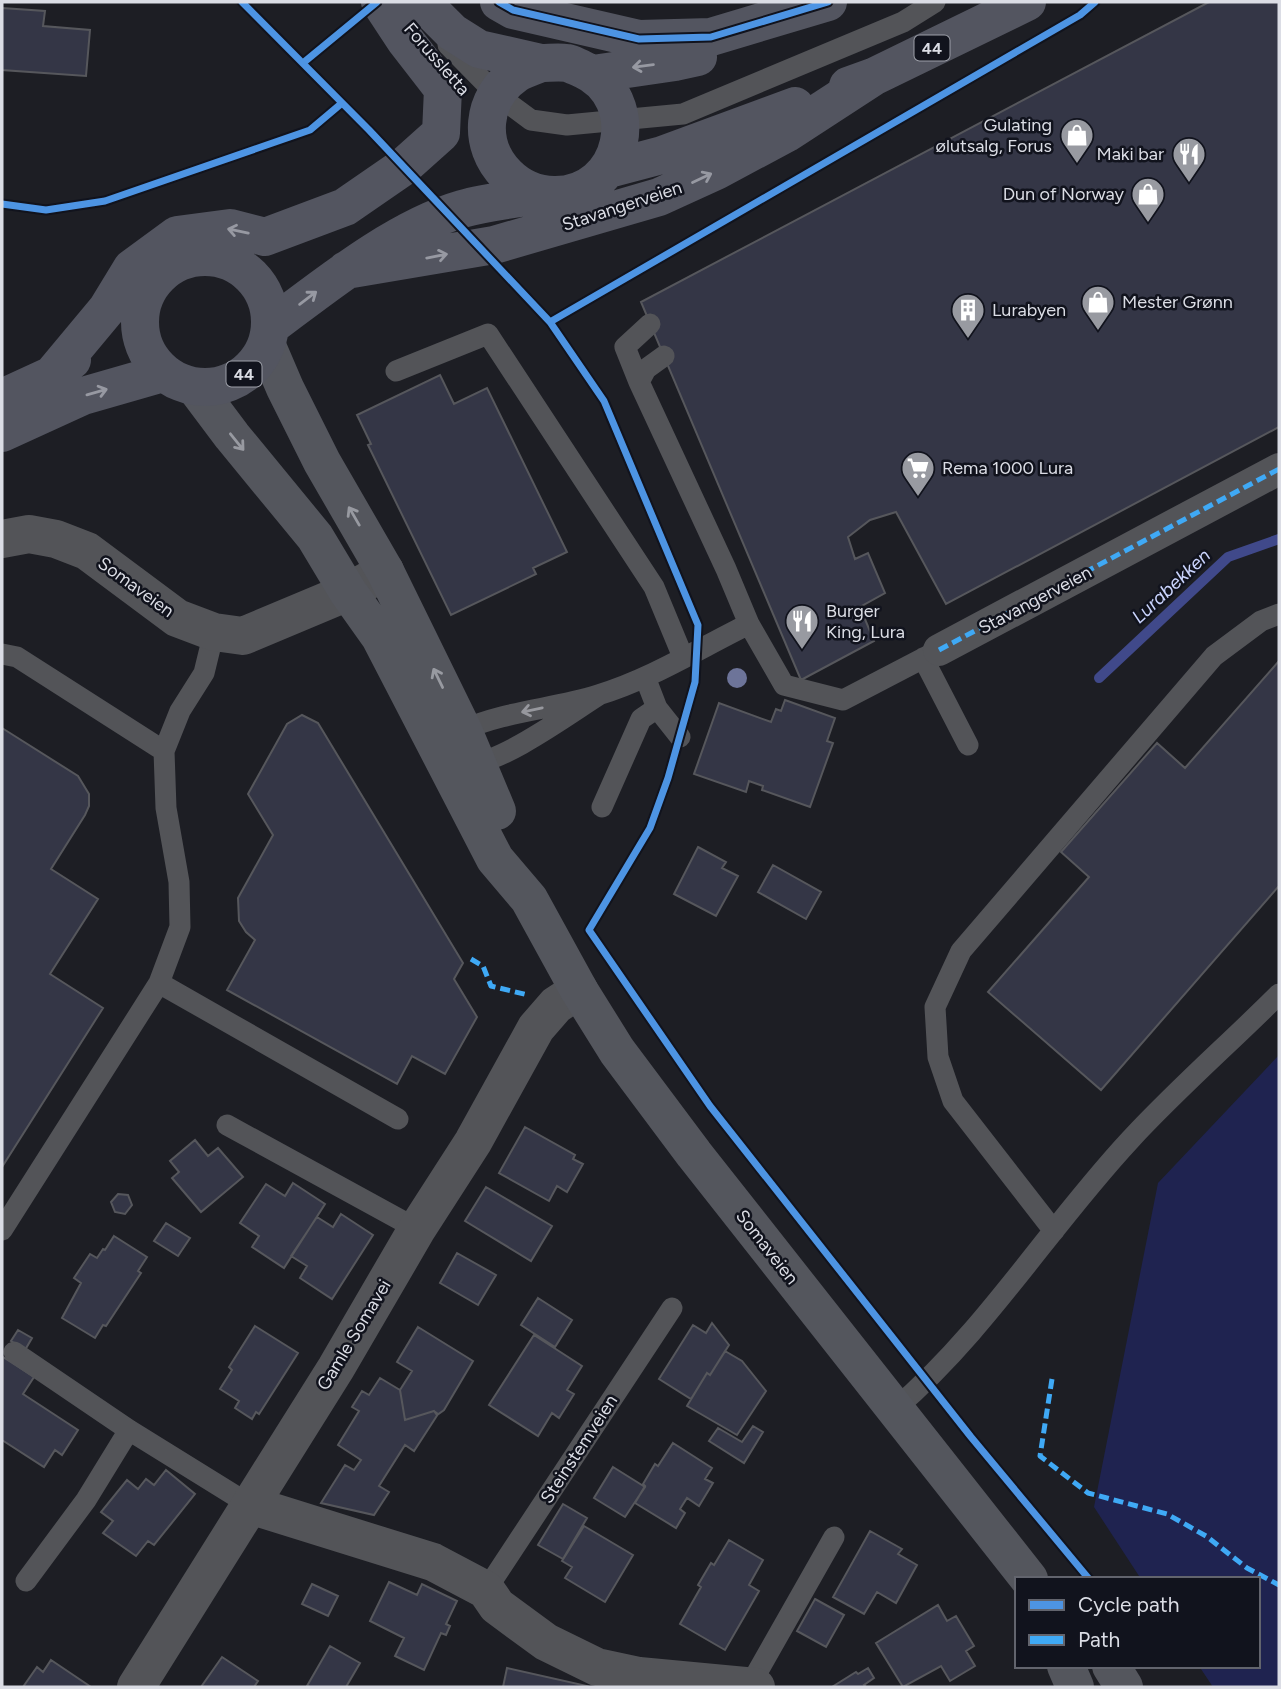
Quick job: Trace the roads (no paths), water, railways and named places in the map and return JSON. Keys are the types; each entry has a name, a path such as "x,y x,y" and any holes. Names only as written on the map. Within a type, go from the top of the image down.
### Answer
{"main road":[{"path":"52,375 107,309 132,268 177,234 230,228 265,237 345,207 403,167 442,133 443,89 380,2"},
{"name":"Forussletta","path":"388,2 490,111"},
{"name":"Forussletta","path":"422,2 452,32 478,49 541,63 568,63 593,74"},
{"path":"499,2 513,10 639,38 710,37 828,2"},
{"path":"593,74 675,62 733,48 848,2"},
{"name":"Stavangerveien","path":"269,336 346,270 423,224 460,210 541,195 566,195 590,186 608,169 662,156 873,77 1027,2"},
{"path":"233,262 294,250 381,206 433,173 490,111 516,74 541,63"},
{"path":"593,74 612,94 621,120 620,146 608,169"},
{"name":"Stavangerveien","path":"346,270 494,245 659,197 716,171 787,133 873,77"},
{"path":"490,111 489,144 499,167 517,185 541,195"},
{"path":"179,380 148,355 140,332 140,308 149,287 165,269 186,258 210,256 233,262 249,273 262,288 270,307 269,336"},
{"path":"2,398 52,375 140,308"},
{"name":"44","path":"2,433 83,396 179,380 218,387 238,379 256,365 269,336"},
{"name":"Somaveien","path":"269,336 285,388 385,571 463,753 495,859 529,900 579,990 617,1051 694,1154 1027,1577"},
{"name":"Somaveien","path":"179,380 232,436 315,537 348,592 463,753"},
{"path":"1067,1668 1075,1687"},
{"path":"1112,1668 1124,1687"}],"street":[{"name":"Stavangerveien","path":"931,654 1279,469"},
{"name":"Somaveien","path":"2,539 29,534 56,539 87,551 177,618 214,632 243,636 348,592 385,571"},
{"name":"Gamle Somavei","path":"136,1687 336,1368 417,1229 474,1142 536,1028 555,1005 579,990"},
{"path":"250,1505 433,1562 486,1590 497,1606 546,1642 597,1667 639,1676 753,1686"}],"lane":[{"path":"404,2 490,111 567,125 683,114 903,22 935,2"},
{"path":"463,753 488,720 599,695 645,677 749,624 625,347 650,324"},
{"path":"396,370 488,334 654,587 683,657"},
{"path":"639,382 646,369 664,356"},
{"path":"1054,1231 953,1101 938,1057 935,1007 961,951 1214,656 1261,621 1279,614"},
{"name":"Stavangerveien","path":"749,624 784,685 843,700 931,654"},
{"path":"2,1230 159,983 180,927 179,881 166,808 164,751 180,711 204,673 214,632"},
{"path":"2,654 17,657 164,751"},
{"path":"931,654 968,745"},
{"path":"645,677 657,708 680,737"},
{"path":"463,753 503,754 599,695"},
{"path":"602,807 641,719 657,708"},
{"path":"159,983 398,1119"},
{"path":"895,1409 928,1381 1006,1292 1130,1140 1279,994"},
{"path":"227,1125 417,1229"},
{"name":"Steinstemveien","path":"486,1590 672,1308"},
{"path":"14,1352 129,1430 250,1505"},
{"path":"26,1581 86,1500 129,1430"},
{"path":"753,1686 834,1537"}],"waterway":[{"name":"Lurabekken","path":"1099,678 1228,557 1279,539"}],"place":[{"name":"Gulating ølutsalg, Forus","path":"1077,165"},
{"name":"Maki bar","path":"1189,184"},
{"name":"Dun of Norway","path":"1148,224"},
{"name":"Mester Grønn","path":"1098,332"},
{"name":"Lurabyen","path":"968,340"},
{"name":"Rema 1000 Lura","path":"918,498"},
{"name":"Burger King, Lura","path":"802,651"}]}
